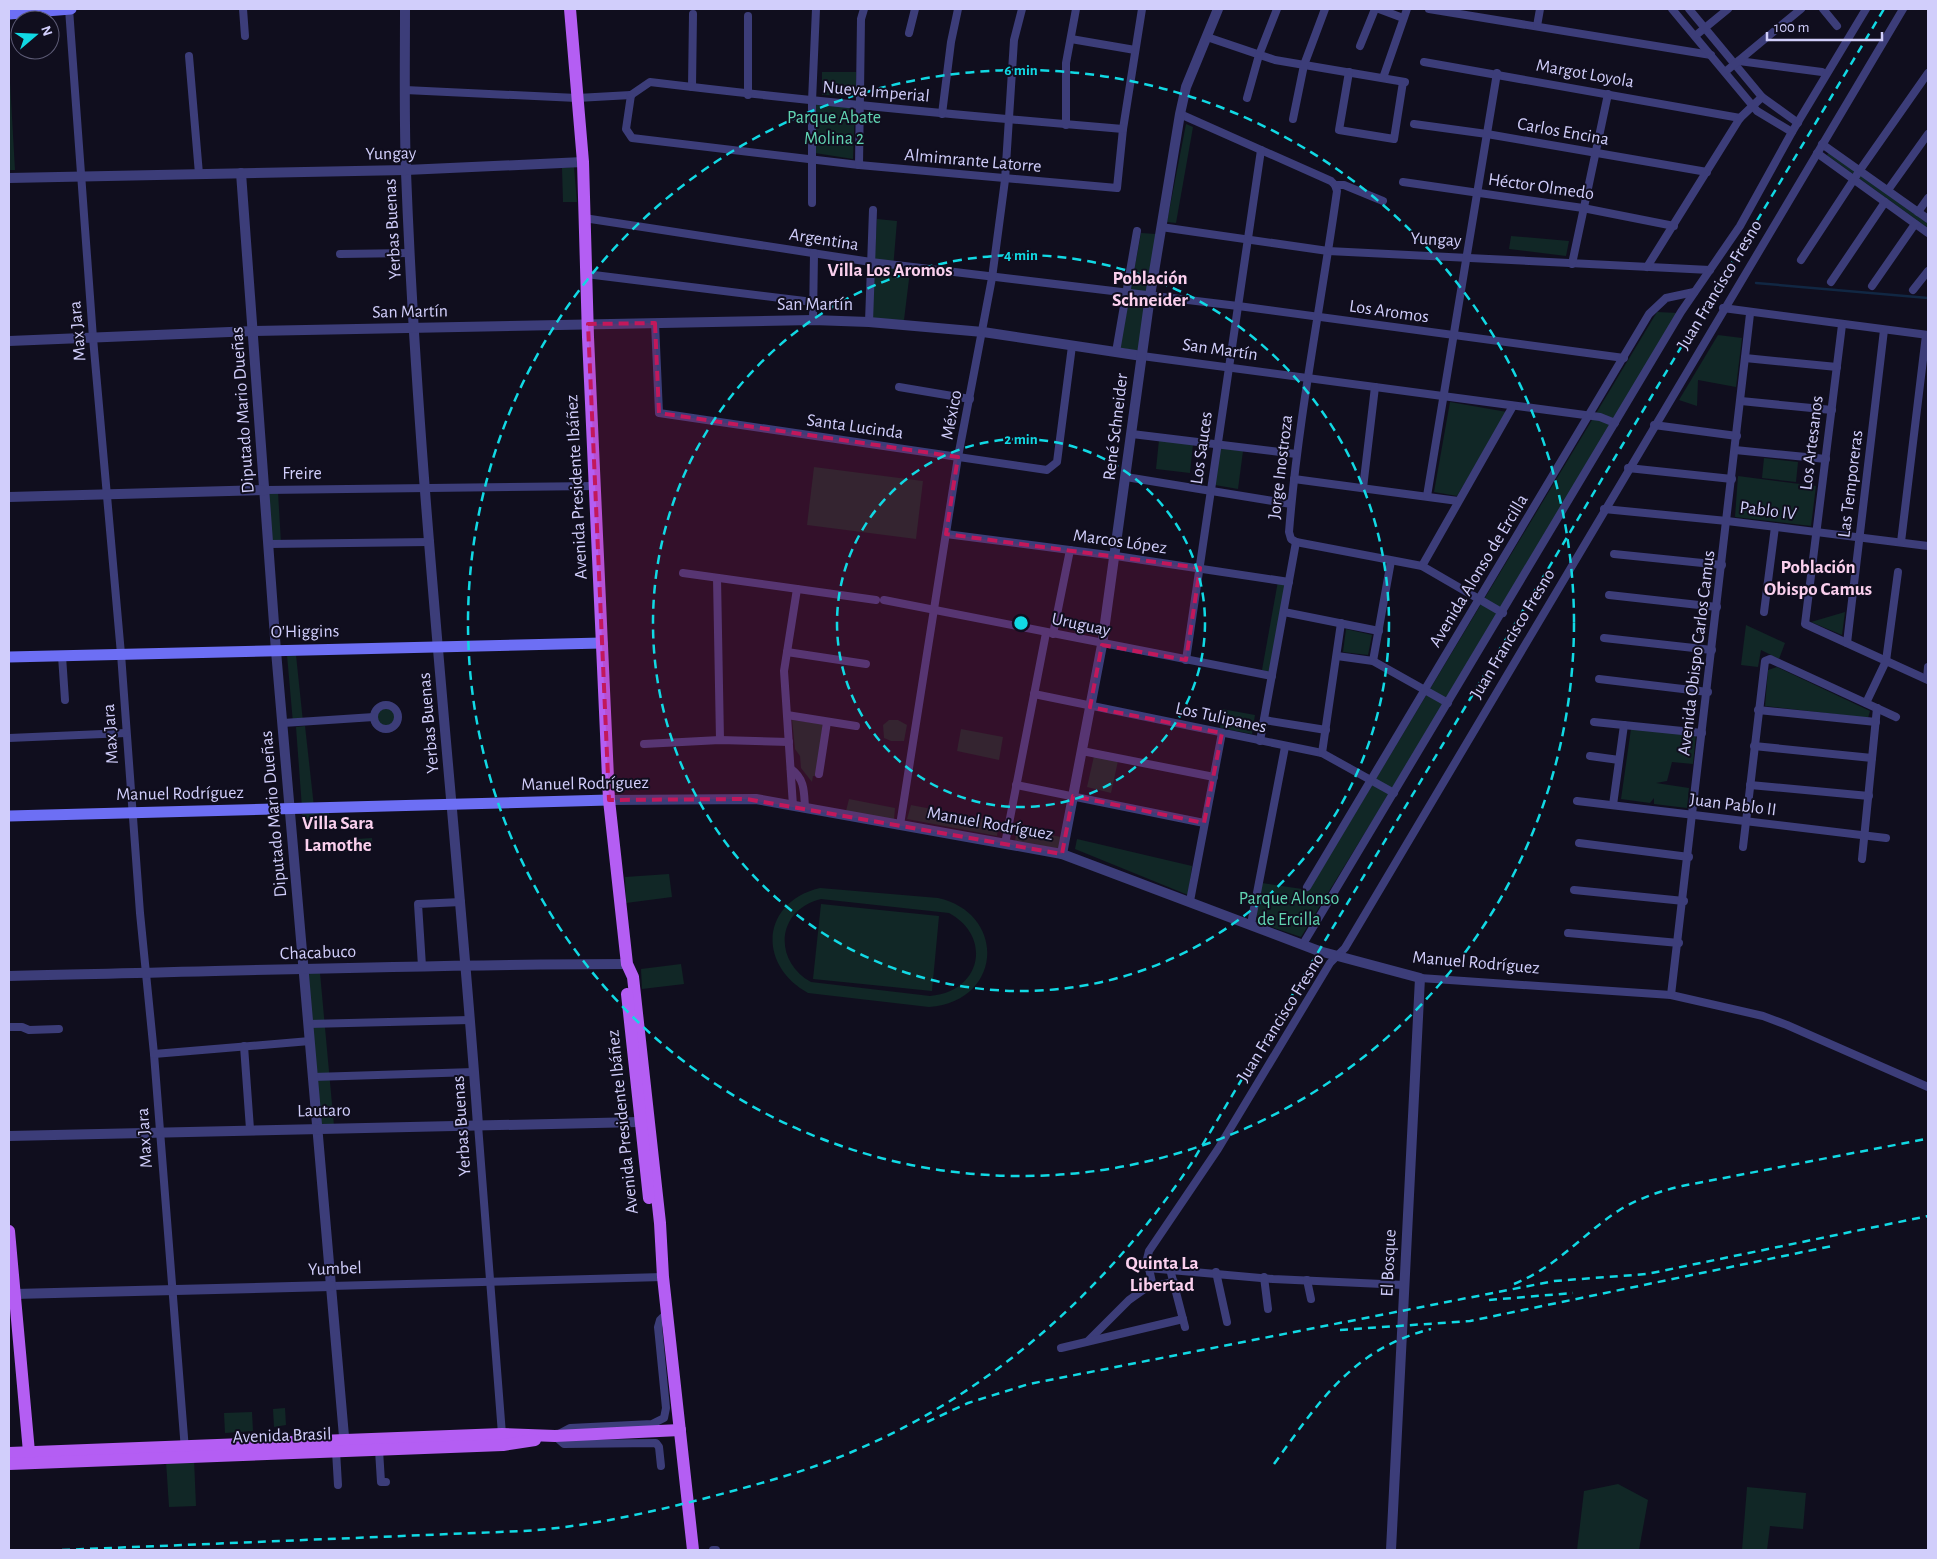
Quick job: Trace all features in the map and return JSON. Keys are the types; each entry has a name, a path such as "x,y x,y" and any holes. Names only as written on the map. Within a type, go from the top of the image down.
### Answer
{"main road":[{"path":"53,10 70,9"},
{"name":"Avenida Presidente Ibáñez","path":"570,9 583,162 588,324 609,800 627,964 625,978 644,1120 652,1220 663,1277 693,1550"},
{"name":"O'Higgins","path":"9,657 602,643"},
{"name":"Manuel Rodríguez","path":"9,816 452,806 609,800"},
{"path":"9,1231 12,1294 29,1452 26,1459 13,1464"},
{"name":"Avenida Brasil","path":"9,1453 185,1452 342,1447 502,1434 555,1436 680,1430"},
{"name":"Avenida Brasil","path":"342,1447 379,1450 504,1445 555,1436"},
{"name":"Avenida Brasil","path":"13,1464 185,1452"}],"street":[{"name":"Max Jara","path":"70,9 93,338 121,654 132,813 145,973 154,1054 185,1452"},
{"path":"243,9 245,36"},
{"name":"Yerbas Buenas","path":"405,9 406,170 414,328 452,806 462,902 502,1434"},
{"path":"812,203 812,101 816,9"},
{"path":"859,165 861,19 864,9"},
{"path":"909,33 915,9"},
{"path":"942,114 951,42 958,9"},
{"name":"México","path":"900,825 958,457 992,278 1005,180 1014,40 1022,9"},
{"path":"1066,125 1066,63 1076,9"},
{"path":"1123,129 1142,9"},
{"name":"René Schneider","path":"1062,854 1102,645 1116,556 1150,296 1180,114 1186,87 1218,9"},
{"path":"1247,98 1259,54 1277,9"},
{"path":"1293,120 1304,64 1325,9"},
{"path":"1360,46 1375,9"},
{"path":"1379,9 1403,18"},
{"path":"1383,78 1406,9"},
{"path":"1429,9 1711,55"},
{"path":"1489,18 1490,9"},
{"path":"1537,26 1540,9"},
{"path":"1672,9 1757,111 1792,132"},
{"path":"1689,9 1737,63 1762,97 1798,123"},
{"path":"1695,36 1728,9"},
{"path":"1726,72 1801,9"},
{"path":"1823,9 1837,26"},
{"path":"1303,944 1694,292 1740,226 1792,132 1866,9"},
{"name":"Juan Francisco Fresno","path":"1148,1268 1149,1251 1209,1164 1330,963 1345,948 1723,308 1903,9"},
{"path":"692,87 693,14"},
{"path":"748,16 748,95"},
{"path":"1207,37 1259,54 1404,82 1394,139 1339,130 1349,72"},
{"path":"1071,39 1135,50"},
{"path":"188,56 199,174"},
{"name":"Margot Loyola","path":"1424,62 1497,73 1740,118"},
{"path":"1737,63 1822,72"},
{"path":"1427,496 1497,73"},
{"path":"1801,260 1860,170 1928,73"},
{"name":"Nueva Imperial","path":"631,95 650,82 748,95 860,104 1008,121 1123,129"},
{"path":"405,90 577,98 631,95"},
{"path":"1572,264 1608,94"},
{"name":"Almimrante Latorre","path":"631,95 626,129 632,138 859,165 1005,180 1118,188 1123,129"},
{"path":"1647,267 1740,118 1762,97"},
{"path":"1180,114 1331,181 1335,185 1344,185 1383,201"},
{"name":"Carlos Encina","path":"1414,124 1487,134 1707,172"},
{"path":"1888,190 1928,134"},
{"path":"1822,144 1928,219"},
{"name":"Los Sauces","path":"1186,660 1261,150"},
{"path":"1817,153 1928,233"},
{"name":"Yungay","path":"9,178 406,170 583,162"},
{"name":"Diputado Mario Dueñas","path":"241,173 266,490 276,651 331,1286 342,1447"},
{"name":"Héctor Olmedo","path":"1403,182 1583,208 1674,226"},
{"name":"Jorge Inostroza","path":"1260,741 1296,542 1291,539 1289,532 1296,454 1337,191 1335,185"},
{"path":"1918,212 1928,198"},
{"path":"1831,282 1885,202"},
{"path":"869,322 873,210"},
{"name":"Argentina","path":"584,218 871,262 1150,296"},
{"path":"1872,286 1916,224"},
{"name":"Yungay","path":"1161,227 1328,251 1710,270"},
{"path":"1116,352 1128,294 1137,231"},
{"path":"340,254 410,253"},
{"path":"813,320 814,253"},
{"path":"1913,290 1928,271"},
{"path":"586,274 813,302"},
{"name":"Avenida Alonso de Ercilla","path":"1307,887 1590,416 1649,314 1666,298 1694,292"},
{"name":"Los Aromos","path":"1150,296 1624,358"},
{"path":"1723,308 1750,314 1927,335 1901,542"},
{"name":"Avenida Obispo Carlos Camus","path":"1672,995 1750,314"},
{"name":"San Martín","path":"9,340 254,331 588,324 813,320 869,322 982,332 1142,356 1590,416 1615,423"},
{"name":"Santa Lucinda","path":"654,323 659,413 1047,470 1057,462 1072,346"},
{"name":"Los Artesanos","path":"1842,324 1805,624 1847,643"},
{"name":"Las Temporeras","path":"1847,643 1884,330"},
{"path":"1745,358 1837,367"},
{"path":"899,387 970,399"},
{"path":"1363,488 1375,387"},
{"path":"1741,401 1832,410"},
{"path":"1422,566 1513,406"},
{"path":"1654,426 1737,436"},
{"path":"1132,434 1296,454"},
{"path":"1735,450 1826,459"},
{"path":"1628,468 1732,479"},
{"path":"1126,478 1291,504"},
{"path":"1294,479 1458,501"},
{"name":"Freire","path":"9,497 266,490 595,486"},
{"name":"Pablo IV","path":"1604,509 1775,526 1928,546"},
{"path":"1764,612 1775,526"},
{"name":"Marcos López","path":"946,534 1116,556 1289,582"},
{"path":"269,544 430,542"},
{"path":"1296,542 1422,566 1503,613"},
{"path":"1005,844 1034,694 1070,550"},
{"path":"1614,554 1722,565"},
{"path":"1373,661 1391,561"},
{"path":"1866,703 1886,661 1898,572"},
{"name":"Uruguay","path":"683,573 934,609 1102,645 1272,676"},
{"path":"717,578 720,740"},
{"path":"793,806 784,671 797,589"},
{"path":"1609,595 1717,606"},
{"path":"1284,612 1379,631"},
{"path":"1322,754 1338,656 1341,623"},
{"path":"1604,638 1712,650"},
{"path":"1847,643 1927,679 1928,667"},
{"path":"787,652 866,664"},
{"path":"62,656 65,700"},
{"path":"1338,656 1373,661 1448,703"},
{"path":"1743,847 1765,661 1770,659 1896,717"},
{"path":"1599,679 1708,692"},
{"name":"Los Tulipanes","path":"1034,694 1322,754 1394,793"},
{"path":"1862,859 1877,708"},
{"path":"1758,710 1876,722"},
{"path":"787,715 856,726"},
{"path":"283,723 374,717"},
{"path":"1264,720 1326,730"},
{"path":"819,774 827,722"},
{"path":"1594,722 1702,733"},
{"path":"1614,805 1624,725"},
{"path":"9,738 126,733"},
{"path":"1190,901 1222,733"},
{"path":"644,744 720,740 789,742"},
{"path":"1251,924 1285,746"},
{"path":"1754,746 1872,758"},
{"path":"1082,752 1214,777"},
{"path":"1590,756 1619,760"},
{"path":"790,770 798,774 803,782 805,808"},
{"path":"1016,785 1204,823"},
{"path":"1750,785 1869,796"},
{"name":"Manuel Rodríguez","path":"609,800 746,799 1062,854 1337,956 1420,978 1672,995 1779,1022 1928,1087"},
{"name":"Juan Pablo II","path":"1577,801 1886,838"},
{"path":"1579,843 1689,857"},
{"path":"1574,890 1684,901"},
{"path":"422,966 418,904 462,902"},
{"path":"1568,933 1679,943"},
{"name":"Chacabuco","path":"9,976 304,970 466,964 627,964"},
{"name":"El Bosque","path":"1391,1550 1420,978"},
{"path":"308,1024 470,1020"},
{"path":"9,1027 22,1027 29,1030 59,1029"},
{"path":"154,1054 310,1041"},
{"path":"244,1046 250,1129"},
{"path":"313,1077 474,1072"},
{"name":"Lautaro","path":"9,1136 644,1120"},
{"path":"1153,1287 1148,1268 1216,1272 1264,1278 1404,1285"},
{"path":"1061,1348 1184,1323 1170,1269"},
{"path":"1216,1272 1227,1322"},
{"name":"Yumbel","path":"12,1294 172,1292 663,1277"},
{"path":"1264,1278 1268,1309"},
{"path":"1307,1280 1311,1299"},
{"path":"1088,1341 1129,1300 1153,1287 1174,1282"},
{"path":"661,1466 659,1447 656,1443 568,1445 561,1443 555,1436 570,1428 652,1424 664,1418 666,1408 658,1327 660,1320 667,1313"},
{"path":"338,1485 342,1447"},
{"path":"379,1450 381,1482 386,1482"}],"highlighted area":[{"path":"655,323 659,413 958,457 946,534 1200,568 1186,660 1102,645 1090,707 1222,733 1204,823 1073,796 1062,854 746,799 609,800 588,324"}],"green space":[{"path":"9,64 15,170 9,170"},
{"path":"822,72 856,72 856,96 822,95"},
{"name":"Parque Abate Molina 2","path":"814,102 855,106 853,159 815,153"},
{"path":"1186,124 1193,127 1176,223 1167,222"},
{"path":"1829,152 1928,224 1928,228 1827,155"},
{"path":"574,167 577,202 563,202 562,168"},
{"path":"877,219 897,221 893,269 910,271 904,320 871,319"},
{"path":"1141,233 1156,234 1139,351 1120,348"},
{"path":"1511,236 1569,241 1566,256 1509,249"},
{"name":"Parque Alonso de Ercilla","path":"1657,312 1678,313 1502,609 1301,937 1254,921 1262,883 1309,890"},
{"path":"1718,335 1742,338 1736,387 1698,380 1697,406 1679,400"},
{"path":"1450,402 1507,412 1457,496 1434,492"},
{"path":"1159,440 1193,444 1190,473 1156,469"},
{"path":"1220,448 1243,451 1238,489 1215,485"},
{"path":"1764,458 1798,462 1796,482 1762,478"},
{"path":"814,467 923,481 916,539 807,525"},
{"path":"1738,476 1816,486 1811,526 1735,517"},
{"path":"268,492 278,492 281,543 271,543"},
{"path":"1278,581 1286,584 1270,672 1262,670"},
{"path":"1845,612 1842,635 1811,622"},
{"path":"1746,625 1785,643 1779,659 1761,650 1758,667 1741,665"},
{"path":"1346,629 1372,635 1368,655 1343,652"},
{"path":"287,655 296,655 303,722 293,723"},
{"path":"1777,667 1870,711 1868,718 1765,706 1768,670"},
{"path":"386,708 392,711 395,717 392,723 386,726 380,723 377,717 380,711"},
{"path":"1222,709 1255,715 1252,734 1220,728"},
{"path":"792,720 823,724 816,776 813,776 812,782 801,768 800,756 795,749"},
{"path":"889,720 898,720 907,725 904,741 891,741 884,738 883,725"},
{"path":"305,726 314,807 302,808 296,727"},
{"path":"961,729 1003,737 999,760 957,751"},
{"path":"1631,729 1696,734 1693,764 1672,762 1667,781 1656,783 1689,788 1687,808 1654,804 1654,798 1650,803 1621,799"},
{"path":"1094,756 1118,761 1111,793 1087,787"},
{"path":"849,799 895,808 894,820 846,811"},
{"path":"911,805 999,822 997,836 907,819"},
{"path":"329,812 330,827 304,829 302,814"},
{"path":"1017,828 1061,837 1060,849 1015,841"},
{"path":"372,838 373,850 343,852 343,840"},
{"path":"1077,839 1192,866 1188,895 1075,849"},
{"path":"669,874 672,897 626,903 625,877"},
{"path":"820,888 938,898 961,907 976,921 985,938 987,957 982,975 971,990 953,1002 929,1007 808,993 791,981 780,967 774,951 773,935 777,920 786,906 800,895","holes":["821,899 949,913 963,923 972,936 976,949 975,962 970,974 961,985 947,992 930,996 811,982 799,973 790,962 786,949 785,937 788,925 795,914 806,905"]},
{"path":"821,904 939,916 932,991 813,979"},
{"path":"681,964 684,984 642,989 641,969"},
{"path":"306,972 320,973 334,1126 319,1126"},
{"path":"285,1408 286,1425 274,1427 273,1409"},
{"path":"252,1412 253,1431 225,1433 224,1413"},
{"path":"194,1459 196,1506 169,1507 166,1461"},
{"path":"1618,1484 1648,1500 1639,1550 1577,1550 1584,1491"},
{"path":"1747,1487 1806,1493 1803,1529 1770,1526 1767,1550 1742,1550"}],"waterway":[{"path":"1756,283 1928,298"}],"railway":[{"path":"62,1550 523,1531 594,1523 640,1514 765,1482 819,1465 854,1451 905,1427 953,1399 1000,1367 1043,1332 1084,1294 1122,1253 1158,1210 1191,1164 1884,9"},
{"path":"1514,1284 1558,1259 1621,1209 1650,1195 1682,1186 1926,1139"},
{"path":"927,1422 968,1403 1029,1384 1554,1281 1647,1274 1928,1216"},
{"path":"1340,1330 1470,1321 1832,1246"},
{"path":"1489,1300 1573,1293"},
{"path":"1274,1464 1323,1399 1358,1364 1379,1350 1403,1338 1431,1329"}],"district":[{"name":"Villa Los Aromos","path":"890,270"},
{"name":"Población Schneider","path":"1150,289"},
{"name":"Población Obispo Camus","path":"1818,578"},
{"name":"Villa Sara Lamothe","path":"338,834"},
{"name":"Quinta La Libertad","path":"1162,1274"}]}
